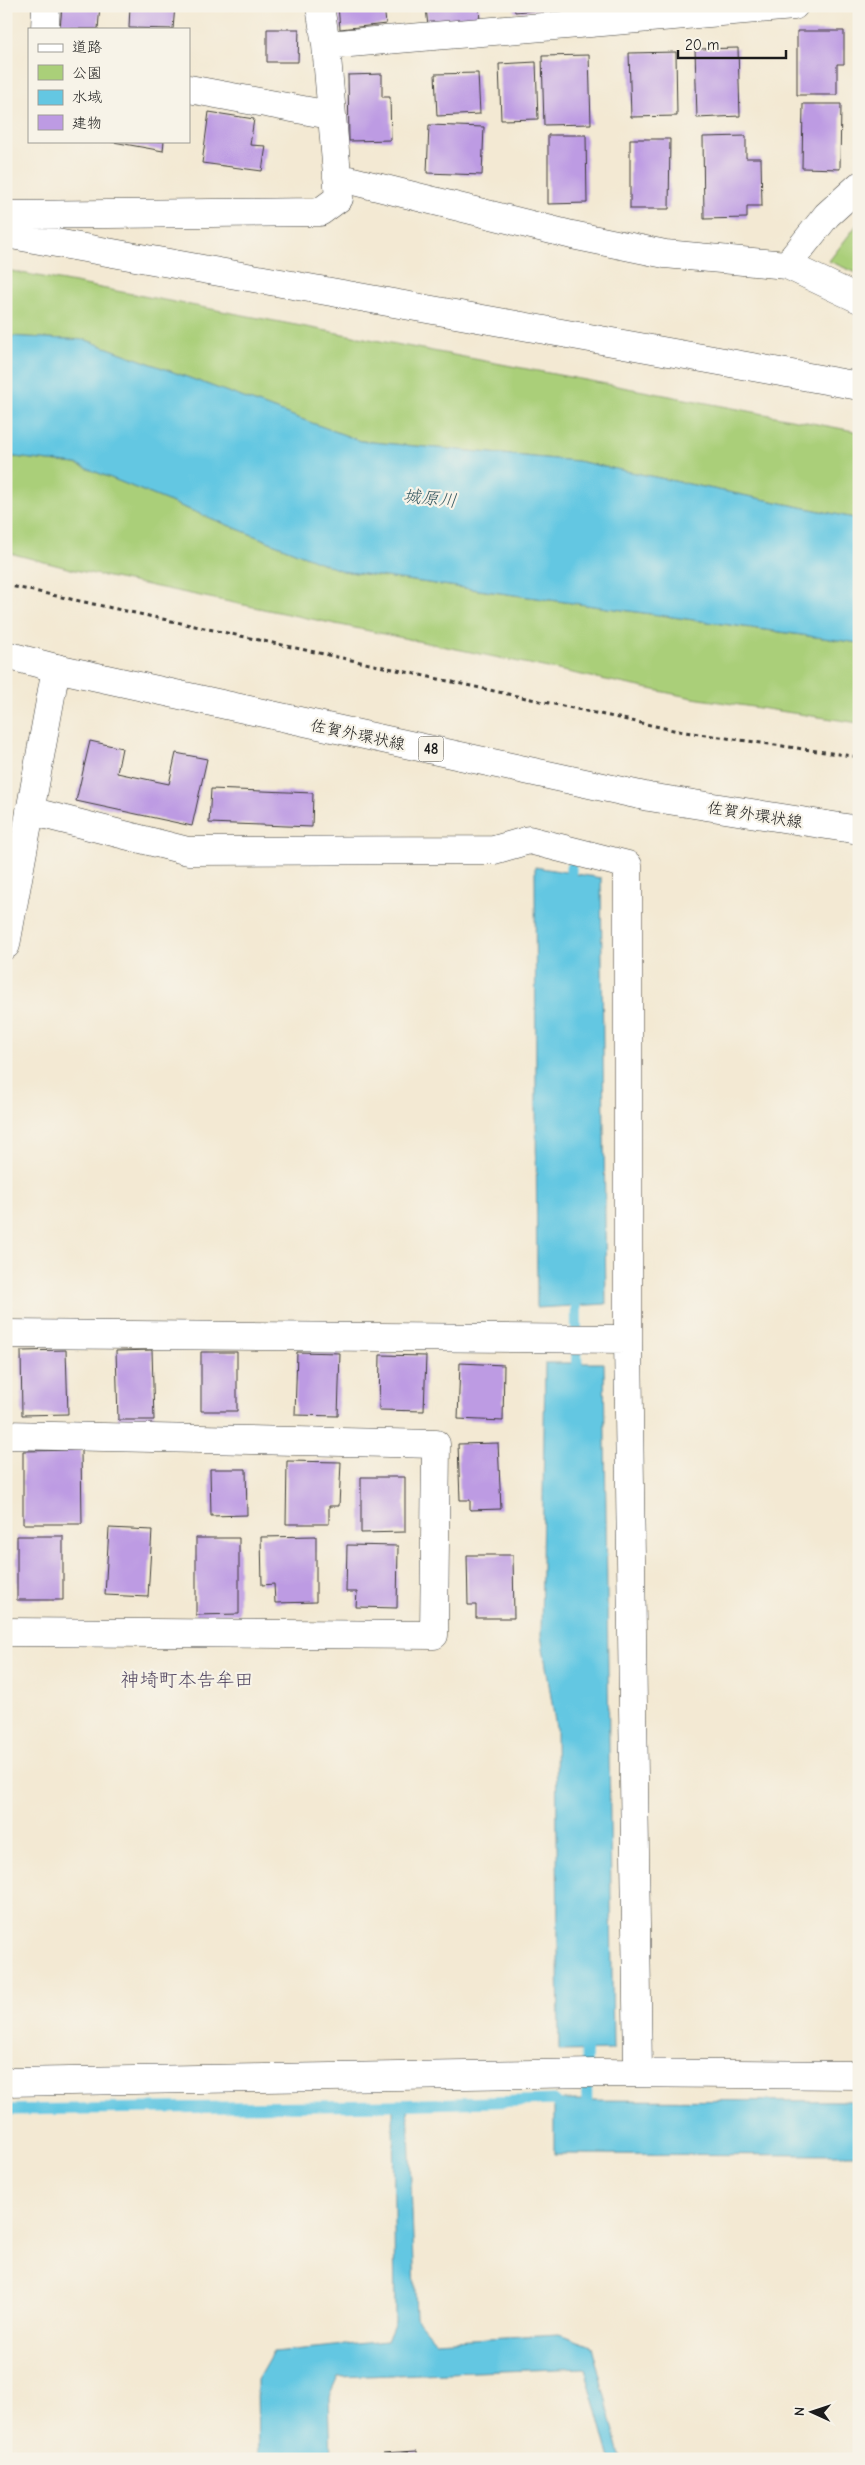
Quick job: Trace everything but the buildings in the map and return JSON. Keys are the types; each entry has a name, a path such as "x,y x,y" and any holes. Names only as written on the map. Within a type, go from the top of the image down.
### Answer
{"street":[{"path":"45,28 46,6"},
{"path":"6,215 320,212 338,198 326,45 320,6"},
{"path":"326,45 794,6"},
{"path":"190,89 330,115"},
{"path":"337,177 572,235 656,252 786,265 859,299"},
{"path":"786,265 828,215 859,186"},
{"path":"6,234 859,386"},
{"name":"佐賀外環状線","path":"6,655 56,668 649,796 859,830"},
{"path":"6,945 56,668"},
{"path":"30,811 188,851 494,850 529,840 628,865 628,1339 638,2072"},
{"path":"6,1334 628,1339"},
{"path":"6,1435 436,1444 434,1635 6,1632"},
{"path":"6,2082 638,2072 859,2075"}],"path":[{"path":"6,585 678,731 859,757"}],"green space":[{"path":"859,222 859,274 829,261"},
{"path":"6,270 859,432 859,519 577,461 361,441 86,340 6,336"},
{"path":"6,456 76,464 342,571 859,643 859,723 693,698 75,570 6,552"}],"water":[{"name":"城原川","path":"6,336 86,340 361,441 577,461 859,519 859,643 342,571 76,464 6,456"},
{"path":"535,867 601,878 606,1304 537,1308"},
{"path":"545,1363 604,1363 613,2050 559,2051 556,1728 541,1635"},
{"path":"554,2100 859,2101 859,2155 554,2154"},
{"path":"408,2104 416,2318 435,2341 559,2334 592,2346 621,2459 610,2459 585,2368 338,2377 329,2397 331,2459 258,2459 257,2380 273,2352 387,2341 395,2322 393,2105"}],"waterway":[{"path":"571,868 571,887"},
{"path":"576,1291 577,1377"},
{"path":"586,2036 587,2115"},
{"path":"6,2110 393,2105 554,2100 565,2110"}],"district":[{"name":"神埼町本告牟田","path":"187,1679"}]}
